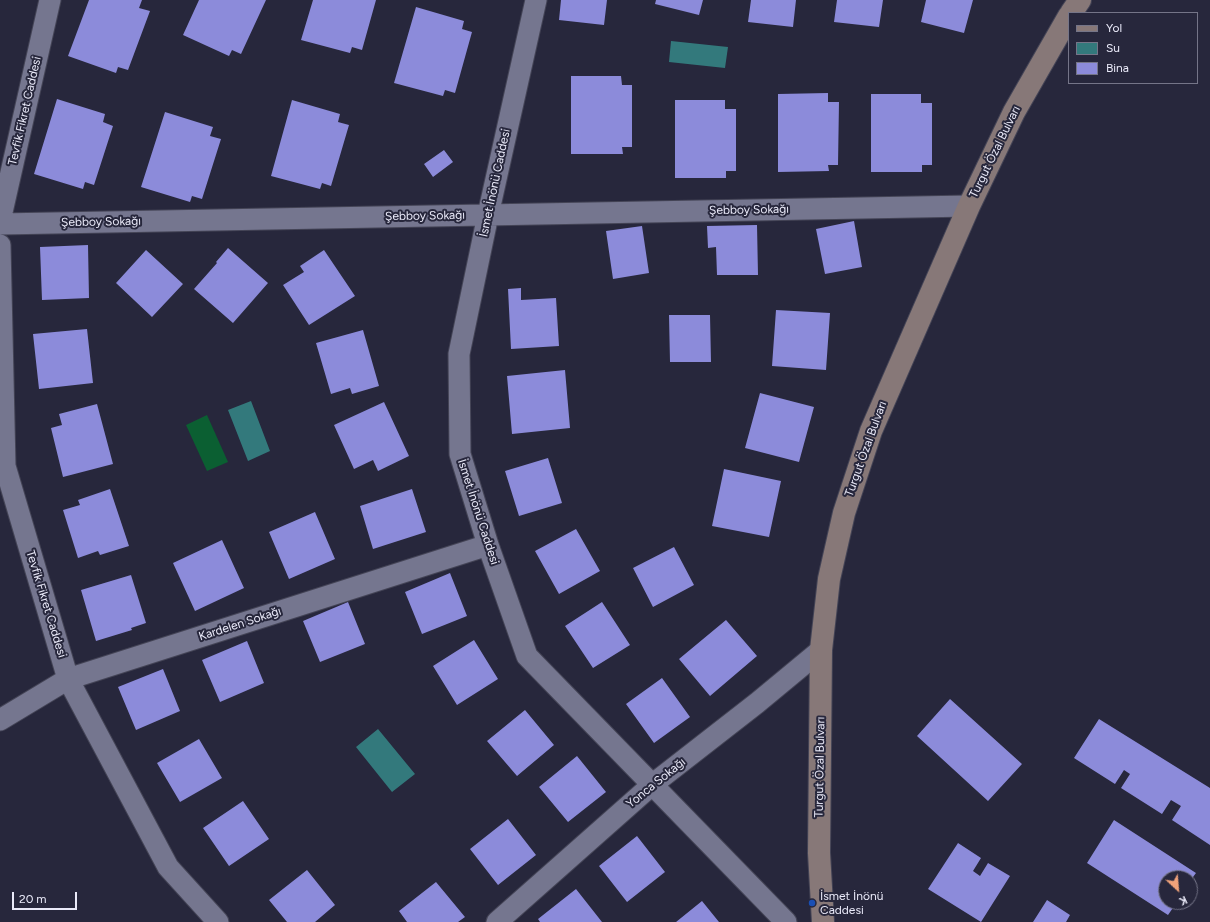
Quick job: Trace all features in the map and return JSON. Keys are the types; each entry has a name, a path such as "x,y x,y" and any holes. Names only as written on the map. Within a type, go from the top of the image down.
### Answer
{"street":[{"name":"Tevfik Fikret Caddesi","path":"0,222 50,0"},
{"name":"İsmet İnönü Caddesi","path":"536,0 488,214 459,354 460,454 488,545 527,656 786,922"},
{"path":"1072,12 1080,0"},
{"name":"Turgut Özal Bulvarı","path":"823,922 819,853 821,650 829,579 844,513 871,431 969,206 1014,112 1068,18"},
{"name":"Şebboy Sokağı","path":"0,222 969,206"},
{"name":"Tevfik Fikret Caddesi","path":"0,244 5,466 68,679 168,867 218,922"},
{"name":"Kardelen Sokağı","path":"0,720 68,679 488,545"},
{"name":"Yonca Sokağı","path":"497,922 653,784 757,703 821,650"}],"green space":[{"path":"207,415 228,462 207,471 186,425"}],"water":[{"path":"671,41 728,47 725,68 669,62"},
{"path":"251,401 270,451 248,461 228,410"},
{"path":"378,729 415,774 392,792 356,747"}],"building":[{"path":"89,0 142,0 139,8 150,11 128,70 118,67 116,73 68,56"},
{"path":"199,0 266,0 241,54 232,50 229,56 183,35"},
{"path":"313,0 376,0 362,50 352,47 350,53 301,40"},
{"path":"561,0 607,0 604,25 559,20"},
{"path":"656,0 703,0 699,15 655,4"},
{"path":"751,0 796,0 793,27 748,22"},
{"path":"837,0 883,0 879,27 834,22"},
{"path":"926,0 973,0 964,33 921,22"},
{"path":"416,7 464,21 462,29 472,32 455,93 445,90 443,96 394,83"},
{"path":"571,76 621,76 622,85 632,85 632,147 622,147 623,154 571,154"},
{"path":"828,93 828,102 839,102 838,165 828,165 829,171 778,172 778,94"},
{"path":"871,94 921,94 921,103 932,103 932,165 922,165 922,172 871,172"},
{"path":"57,99 105,114 103,122 113,126 94,185 85,182 83,189 34,174"},
{"path":"292,100 340,114 338,122 349,125 331,186 322,183 320,189 271,176"},
{"path":"675,100 725,100 725,109 736,109 736,171 726,171 726,178 675,178"},
{"path":"165,112 213,127 210,136 221,139 202,199 192,196 190,202 141,187"},
{"path":"444,150 453,162 433,177 424,164"},
{"path":"854,221 862,267 825,274 816,229"},
{"path":"757,225 758,275 717,275 716,247 708,248 707,226"},
{"path":"642,226 649,273 613,279 606,231"},
{"path":"88,245 89,298 42,300 40,247"},
{"path":"228,248 268,283 233,323 194,289"},
{"path":"146,250 183,284 152,317 116,283"},
{"path":"324,250 355,296 309,325 283,285 304,272 300,266"},
{"path":"521,288 521,300 556,298 559,346 511,349 508,289"},
{"path":"776,310 830,313 826,370 772,366"},
{"path":"669,315 710,315 711,362 670,362"},
{"path":"87,329 93,383 39,389 33,334"},
{"path":"363,330 379,386 352,394 350,388 331,394 316,343"},
{"path":"565,370 570,428 512,434 507,376"},
{"path":"760,393 814,407 799,462 745,448"},
{"path":"384,402 409,456 378,471 373,460 354,469 334,425"},
{"path":"97,404 113,464 63,477 51,428 62,425 59,414"},
{"path":"548,458 562,503 519,516 505,471"},
{"path":"724,469 781,481 769,537 712,526"},
{"path":"110,489 129,546 100,555 98,551 78,558 63,510 80,505 78,500"},
{"path":"412,489 426,532 373,549 360,506"},
{"path":"315,512 335,559 289,579 269,532"},
{"path":"576,529 600,571 559,594 535,551"},
{"path":"222,540 244,588 195,611 173,563"},
{"path":"674,547 694,585 653,607 633,568"},
{"path":"450,573 467,616 422,634 405,592"},
{"path":"131,575 146,623 131,628 132,630 96,641 81,590"},
{"path":"348,602 365,644 320,662 303,621"},
{"path":"602,602 630,645 593,668 565,626"},
{"path":"726,620 757,656 710,696 679,659"},
{"path":"474,640 498,679 457,705 433,666"},
{"path":"247,641 264,683 220,702 202,660"},
{"path":"163,669 180,711 136,730 118,687"},
{"path":"662,678 690,717 654,743 626,704"},
{"path":"950,699 1022,764 988,801 917,736"},
{"path":"525,710 554,745 517,776 487,741"},
{"path":"1099,719 1210,788 1210,845 1172,820 1181,806 1171,800 1162,814 1121,788 1130,774 1124,770 1115,784 1074,758"},
{"path":"199,739 222,778 180,802 157,763"},
{"path":"577,756 606,792 568,822 539,787"},
{"path":"243,801 269,839 229,866 203,828"},
{"path":"508,819 536,855 498,885 470,849"},
{"path":"1114,820 1191,870 1158,870 1158,909 1087,863"},
{"path":"637,836 665,872 627,902 599,866"},
{"path":"958,843 981,858 973,871 980,876 988,863 1010,876 981,922 928,889"},
{"path":"307,870 335,905 315,922 287,922 269,900"},
{"path":"436,882 465,917 458,922 407,922 399,911"},
{"path":"576,889 602,922 540,922 538,919"},
{"path":"1047,900 1070,915 1066,922 1033,922"},
{"path":"702,901 719,922 676,922"},
{"path":"1160,910 1171,910 1168,915"}],"place":[{"name":"İsmet İnönü Caddesi","path":"812,903"}]}
